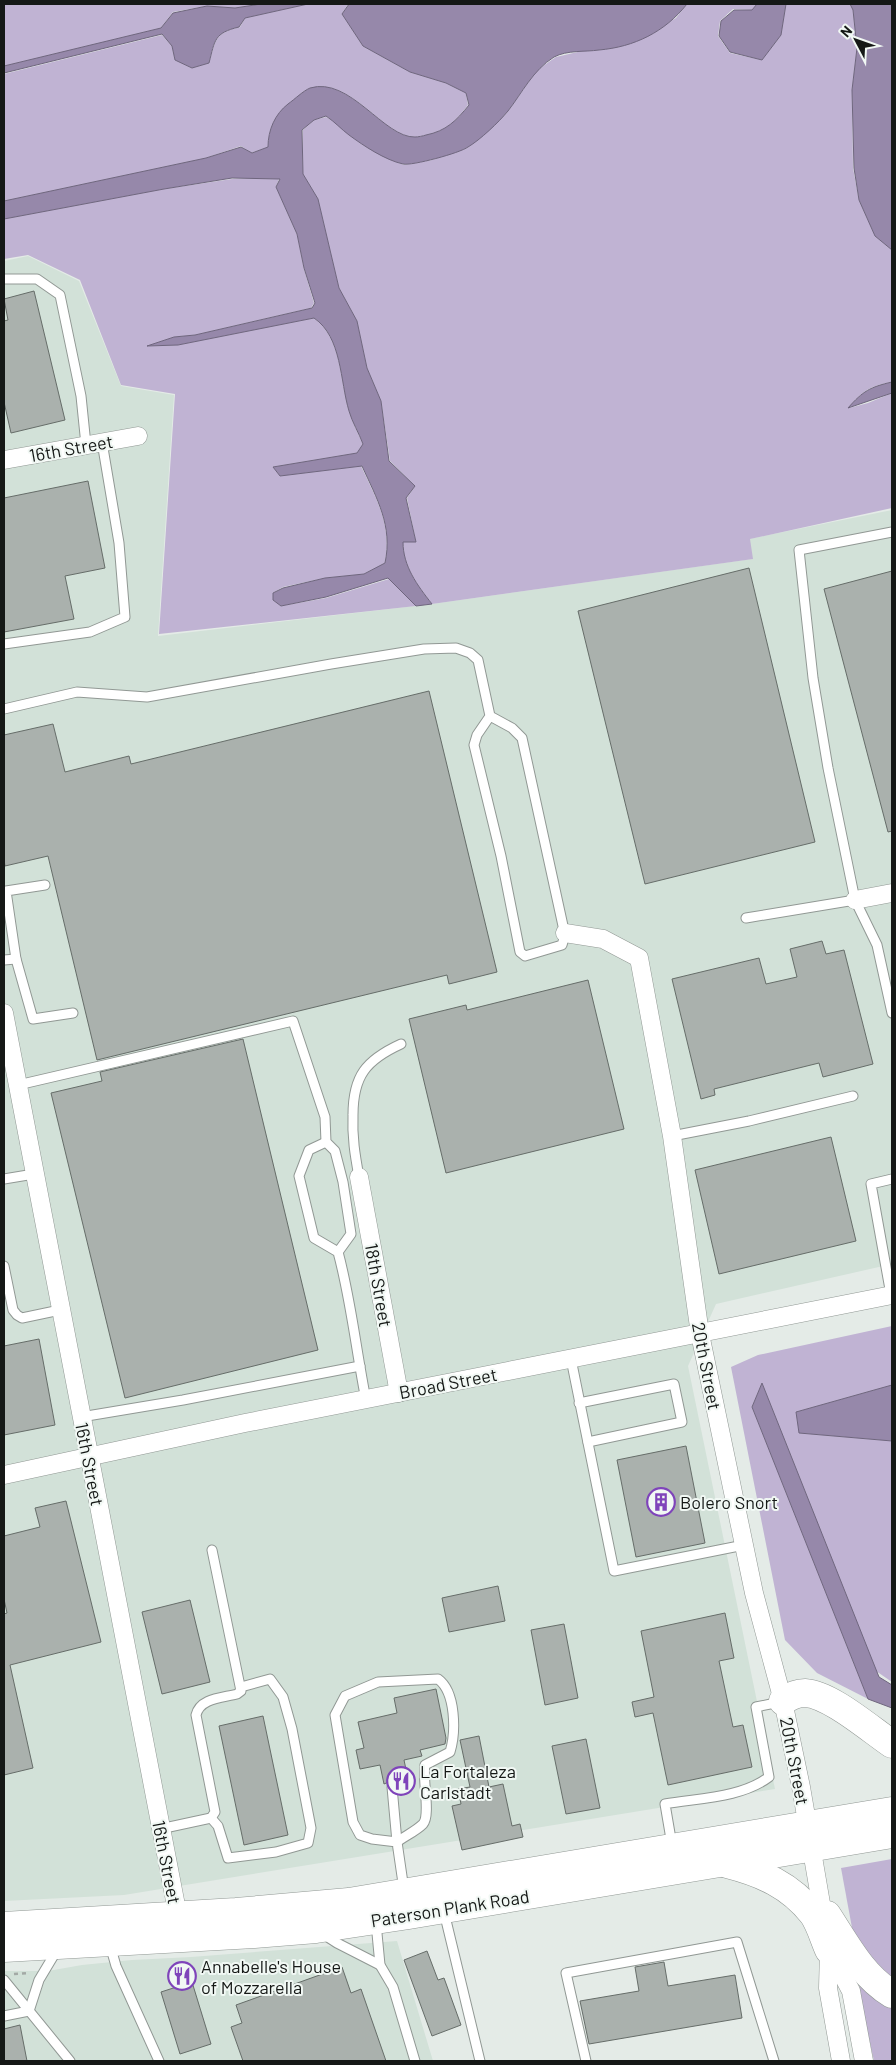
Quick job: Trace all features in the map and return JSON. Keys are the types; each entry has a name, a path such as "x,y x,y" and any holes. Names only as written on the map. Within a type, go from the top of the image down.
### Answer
{"main road":[{"path":"783,1701 790,1696 805,1693 824,1698 892,1744"},
{"name":"Paterson Plank Road","path":"4,1948 254,1934 316,1929 376,1920 723,1862 892,1811"},
{"name":"Paterson Plank Road","path":"4,1926 293,1908 404,1893 673,1848 810,1836 852,1841 892,1834"},
{"path":"852,1841 892,1847"},
{"path":"723,1862 757,1871 789,1890 813,1915 829,1950"},
{"path":"820,1904 866,1974 879,1986 892,1994"}],"street":[{"name":"16th Street","path":"4,460 138,436"},
{"path":"855,900 892,893"},
{"name":"20th Street","path":"564,933 603,939 639,958 672,1136 700,1334 754,1593 783,1701 810,1836 829,1950"},
{"name":"16th Street","path":"4,1013 88,1457 178,1916"},
{"name":"18th Street","path":"359,1177 399,1393"},
{"name":"Broad Street","path":"4,1475 399,1393 892,1295"},
{"path":"829,1950 828,1988 841,2061"},
{"path":"829,1950 851,1991 864,2061"}],"lane":[{"path":"4,279 36,279 60,295 81,396 119,543 124,617 90,632 4,644"},
{"path":"892,532 799,550 813,678 828,768 855,900 877,945 892,1013"},
{"path":"4,709 77,692 147,697 340,662 424,649 456,648 470,653 478,660 490,716 477,734 474,745 501,856 520,952 525,956 562,945 564,933 522,738 512,728 490,716"},
{"path":"45,885 6,891 16,959 33,1019 73,1013"},
{"path":"746,918 855,900"},
{"path":"4,960 16,959"},
{"path":"18,1085 292,1021 325,1117 326,1142 335,1150 343,1182 352,1234 338,1252"},
{"path":"359,1177 352,1143 353,1096 363,1071 384,1052 401,1044"},
{"path":"672,1136 749,1121 853,1096"},
{"path":"326,1142 309,1150 299,1176 314,1238 338,1252 347,1283 366,1400"},
{"path":"4,1179 34,1174"},
{"path":"892,1179 871,1184 892,1295"},
{"path":"4,1266 13,1310 17,1315 22,1318 60,1310"},
{"path":"570,1359 614,1570 744,1545"},
{"path":"81,1417 183,1400 360,1366"},
{"path":"579,1403 674,1384 682,1422 588,1442"},
{"path":"160,1829 211,1818 215,1812 196,1715 198,1708 204,1702 237,1694 241,1691 212,1550"},
{"path":"211,1818 218,1826 228,1858 276,1852 308,1843 310,1828 292,1729 283,1697 270,1679 241,1686"},
{"path":"438,1679 444,1683 450,1695 455,1730 453,1741 450,1752 424,1765 423,1774 427,1815 424,1822 397,1842 372,1839 360,1835 353,1822 334,1714 345,1696 378,1682 438,1679"},
{"path":"673,1848 665,1804 745,1790 758,1785 769,1777 756,1707 783,1701"},
{"path":"392,1787 404,1893"},
{"path":"444,1909 480,2061"},
{"path":"376,1920 380,1965 393,1987 415,2061"},
{"path":"316,1929 337,1943 380,1965"},
{"path":"109,1942 116,1966 159,2061"},
{"path":"586,2061 566,1973 738,1942 774,2061"},
{"path":"29,2011 39,1980 60,1945"},
{"path":"4,1980 70,2061"},
{"path":"4,2016 29,2011"}],"path":[{"path":"12,1974 28,1973"}],"shaded area":[{"path":"4,4 261,4 235,8 207,6 173,12 161,28 4,66"},
{"path":"261,4 308,4 245,18 239,27 220,35 215,43 209,63 192,68 175,60 172,46 162,34 4,73 4,66 161,28 173,13 207,6 235,8"},
{"path":"308,4 348,4 342,14 363,46 410,72 446,83 466,93 468,105 445,128 415,137 391,128 353,98 339,91 325,87 310,88 284,108 276,118 269,135 268,147 251,153 241,146 206,158 4,201 4,74 162,35 172,46 175,60 192,68 209,63 217,39 225,32 240,27 245,18"},
{"path":"349,4 687,4 669,23 636,42 594,51 570,52 554,57 540,68 508,111 495,125 473,144 446,156 403,164 368,148 326,116 314,120 302,130 303,174 318,199 339,288 357,321 367,368 381,401 389,461 415,486 406,498 416,542 403,542 405,559 421,590 432,604 416,606 388,578 326,597 281,606 273,600 273,593 283,588 325,578 364,574 385,563 387,537 385,525 378,501 362,466 280,476 273,467 357,453 363,444 349,411 339,360 330,336 314,318 178,345 147,346 174,337 195,335 312,308 315,303 304,268 297,234 276,187 280,179 232,178 4,219 4,201 206,158 241,147 252,153 268,147 271,129 279,113 310,88 325,87 353,98 391,128 403,135 416,137 433,133 445,128 455,120 469,105 466,93 446,83 410,72 363,46 342,14"},
{"path":"687,4 757,4 752,10 733,9 720,21 718,36 730,53 762,60 781,35 786,4 850,4 853,10 857,48 852,90 853,168 859,200 875,236 892,250 892,382 867,390 849,408 868,403 892,393 892,508 750,539 753,559 432,604 412,575 405,559 403,542 416,542 407,498 415,486 390,461 381,401 367,368 357,321 339,288 318,199 303,174 303,130 314,120 326,117 338,123 349,135 381,155 404,165 432,160 467,148 506,114 537,70 556,57 632,43 676,18"},
{"path":"757,4 786,4 781,35 762,60 730,52 719,36 721,21 734,10 752,10"},
{"path":"850,4 892,4 892,250 875,236 859,200 854,168 852,90 857,48 853,10"},
{"path":"232,179 279,179 276,187 297,234 304,269 314,303 311,308 195,335 174,337 148,346 178,345 314,318 330,337 335,348 349,411 363,444 357,453 273,467 280,476 361,466 382,513 385,525 387,549 385,563 364,574 325,578 283,587 273,593 273,600 281,606 326,598 389,579 416,606 159,634 175,394 121,385 80,280 28,255 4,259 4,219 164,189"},
{"path":"28,256 79,281 121,386 174,395 158,636 432,604 752,559 749,539 892,510 892,1264 716,1304 688,1366 775,1789 124,1895 4,1901 4,261"},
{"path":"892,382 892,393 848,408 858,397 867,391"},
{"path":"892,1326 892,1385 796,1412 800,1433 892,1441 892,1682 876,1671 762,1383 752,1407 868,1699 817,1673 785,1640 731,1367 758,1355"},
{"path":"762,1383 879,1677 892,1685 892,1708 868,1699 752,1407"},
{"path":"892,1385 892,1441 799,1433 796,1412"},
{"path":"892,1859 892,1980 855,1944 841,1868"},
{"path":"397,1941 433,2061 4,2061 4,1971 48,1971 82,1965 132,1960"},
{"path":"857,1985 892,2004 892,2061 874,2061"}],"building":[{"path":"34,291 65,420 11,433 4,402 4,321 8,320 4,299"},
{"path":"88,481 105,568 65,576 74,619 4,632 4,498"},
{"path":"749,568 815,842 645,884 578,611"},
{"path":"892,571 892,831 888,832 824,589"},
{"path":"429,691 497,972 449,984 447,975 97,1060 48,856 5,866 4,735 53,724 65,772 129,756 131,764"},
{"path":"822,941 826,954 844,950 873,1064 823,1077 819,1063 714,1089 715,1095 701,1099 672,979 759,958 766,984 797,977 790,949"},
{"path":"588,980 624,1129 446,1173 409,1019 466,1005 467,1010"},
{"path":"243,1039 318,1350 125,1398 51,1093 102,1081 100,1072"},
{"path":"831,1137 856,1241 719,1274 695,1170"},
{"path":"39,1339 55,1425 4,1435 4,1346"},
{"name":"Bolero Snort","path":"686,1446 705,1543 636,1557 617,1460"},
{"path":"66,1501 101,1642 10,1665 33,1768 4,1775 4,1614 7,1613 4,1599 4,1536 40,1527 35,1508"},
{"path":"498,1586 505,1621 449,1632 442,1598"},
{"path":"190,1600 210,1682 162,1694 142,1612"},
{"path":"725,1613 734,1658 719,1661 733,1727 743,1725 752,1767 668,1785 653,1713 635,1717 632,1702 654,1697 641,1631"},
{"path":"564,1624 578,1698 545,1705 531,1630"},
{"path":"436,1689 446,1738 445,1744 420,1750 422,1756 404,1760 408,1779 396,1782 391,1781 384,1784 380,1765 360,1769 356,1750 364,1748 358,1722 397,1713 394,1698"},
{"path":"263,1716 288,1835 244,1845 219,1726"},
{"path":"479,1736 489,1787 503,1784 512,1826 520,1824 523,1837 462,1850 452,1806 461,1804 458,1789 470,1787 460,1740"},
{"path":"586,1739 600,1808 566,1814 552,1746"},
{"path":"427,1951 438,1980 444,1978 461,2025 432,2036 404,1960"},
{"path":"664,1962 668,1986 735,1975 742,2018 589,2044 580,2001 639,1991 635,1967"},
{"path":"342,1967 351,1993 361,1989 386,2061 243,2061 231,2027 242,2023 236,2005"},
{"path":"192,1982 211,2044 180,2054 161,1992"},
{"path":"20,2025 27,2061 4,2061 4,2029"}],"place":[{"name":"Bolero Snort","path":"661,1502"},
{"name":"La Fortaleza Carlstadt","path":"401,1781"},
{"name":"Annabelle's House of Mozzarella","path":"182,1976"}]}
